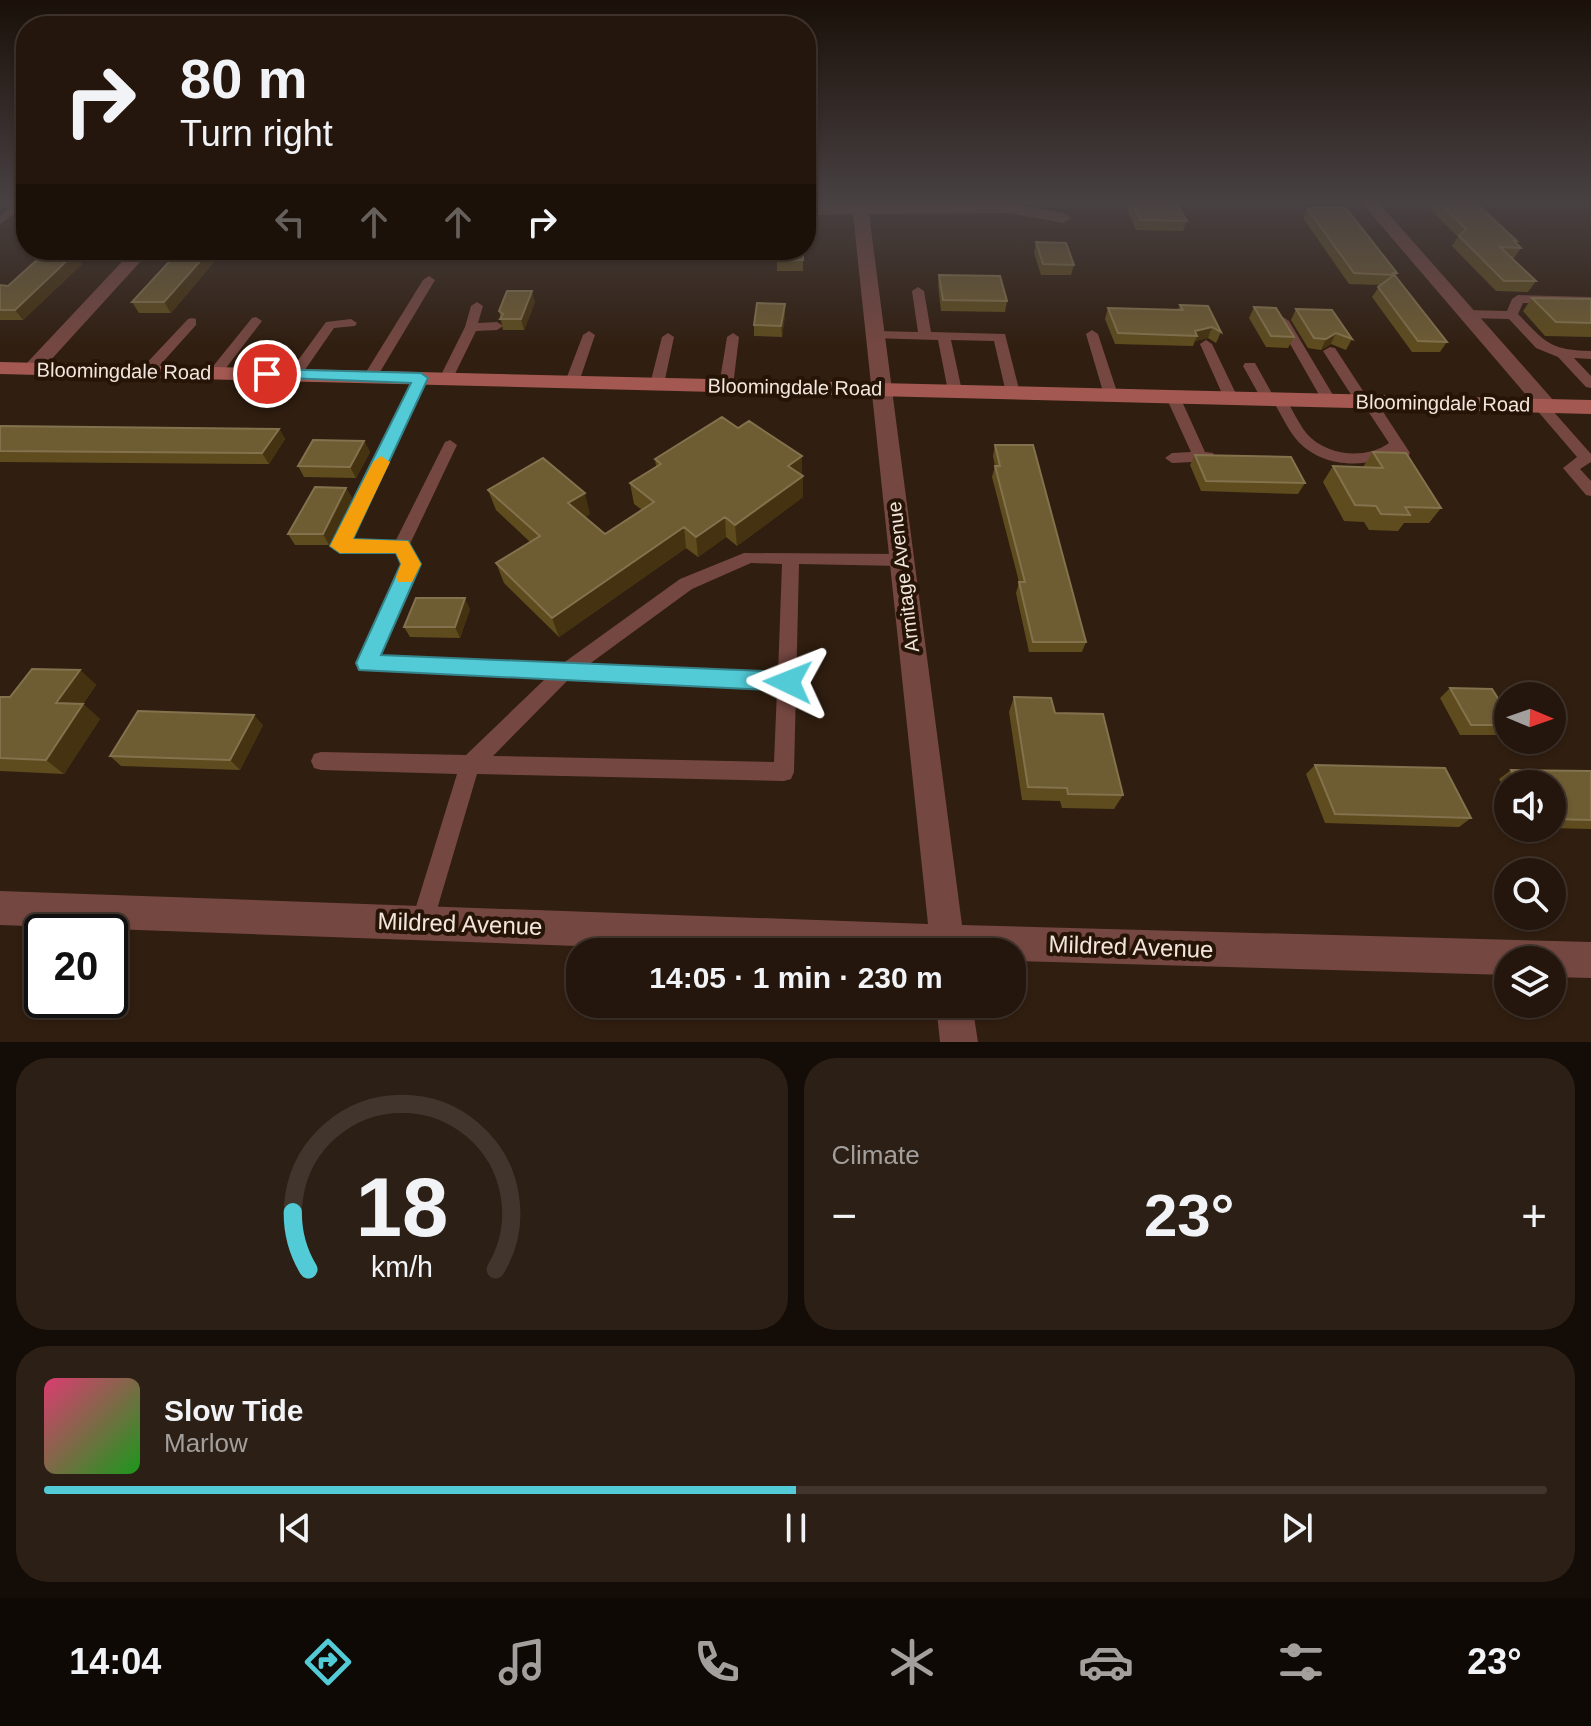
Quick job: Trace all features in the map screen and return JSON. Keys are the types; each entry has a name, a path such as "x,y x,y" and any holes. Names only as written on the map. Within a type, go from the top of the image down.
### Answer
{"main road":[{"name":"Bloomingdale Road","path":"0,368 1591,407"}],"street":[{"name":"Armitage Avenue","path":"866,251 946,938"},
{"path":"1412,251 1544,406"},
{"path":"32,369 133,260"},
{"name":"Mildred Avenue","path":"0,908 750,938"},
{"name":"Mildred Avenue","path":"1026,949 1591,960"},
{"path":"956,1018 959,1042"}],"lane":[{"path":"370,377 429,280"},
{"path":"918,291 925,336"},
{"path":"1512,315 1518,299 1591,301"},
{"path":"446,379 471,327 477,306"},
{"path":"1467,314 1512,315 1541,345 1563,354 1591,355"},
{"path":"1280,317 1329,400"},
{"path":"215,373 256,321"},
{"path":"147,371 192,322"},
{"path":"295,374 330,325 351,323"},
{"path":"471,327 497,326"},
{"path":"1092,334 1111,395"},
{"path":"572,382 589,335"},
{"path":"877,335 1000,337 1013,393"},
{"path":"944,336 955,391"},
{"path":"657,384 668,337"},
{"path":"726,386 733,337"},
{"path":"1206,344 1231,398"},
{"path":"1330,351 1413,470"},
{"path":"1563,354 1591,384"},
{"path":"1250,366 1304,440 1331,454 1365,458 1389,452 1397,444"},
{"path":"401,546 340,546 421,378"},
{"path":"1173,397 1200,457"},
{"path":"1544,406 1586,458 1571,468 1591,491"},
{"path":"401,546 450,445"},
{"path":"1172,458 1222,456"},
{"path":"401,546 411,564 367,663 788,682"},
{"path":"422,923 470,765 562,674 686,584 750,557 901,560"},
{"path":"321,761 784,772 791,558"}],"building":[{"path":"1039,251 1069,251 1074,265 1043,264"},
{"path":"1338,251 1379,251 1397,273 1393,273 1447,342 1418,341 1378,287 1394,275 1354,273"},
{"path":"1474,251 1504,251 1536,281 1504,281"},
{"path":"37,260 68,260 15,310 0,310 0,285 8,286"},
{"path":"171,260 201,260 164,302 132,302"},
{"path":"939,275 1000,276 1007,301 943,300"},
{"path":"507,291 532,291 521,319 500,319 503,314 499,311"},
{"path":"1532,298 1591,299 1591,323 1556,322"},
{"path":"757,303 785,304 781,326 754,325"},
{"path":"1180,305 1208,306 1221,332 1212,327 1195,331 1197,336 1118,333 1108,308 1183,310"},
{"path":"1254,307 1276,308 1294,337 1271,336"},
{"path":"1296,309 1332,310 1352,339 1336,333 1326,339 1314,338"},
{"path":"722,417 738,428 749,421 802,456 788,466 803,476 735,525 725,517 696,537 684,527 552,618 496,563 540,536 488,490 543,458 585,493 568,503 605,534 654,502 630,483 661,464 655,459"},
{"path":"0,426 279,429 262,453 0,451"},
{"path":"313,440 364,441 350,467 298,466"},
{"path":"995,445 1033,445 1086,642 1033,642 1019,582 1025,582 995,466 1000,466"},
{"path":"1373,452 1406,453 1441,508 1405,507 1410,515 1381,514 1376,506 1355,505 1333,466 1383,468"},
{"path":"1195,455 1291,457 1305,483 1206,481"},
{"path":"315,487 346,488 323,534 288,534"},
{"path":"416,598 465,598 455,627 404,627"},
{"path":"32,669 80,670 56,703 83,704 46,760 0,758 0,697 10,697"},
{"path":"1450,688 1492,689 1494,692 1494,725 1471,725"},
{"path":"1014,697 1051,698 1055,713 1103,714 1123,795 1068,794 1067,788 1028,787"},
{"path":"138,711 254,715 230,760 110,756"},
{"path":"1315,765 1445,768 1471,818 1335,814"},
{"path":"1566,771 1591,771 1591,820 1566,819"}],"slow traffic":[{"path":"381,462 340,546 401,546 411,564 405,577"}],"route":[{"path":"267,374 421,378 340,546 401,546 411,564 367,663 788,682"}]}
